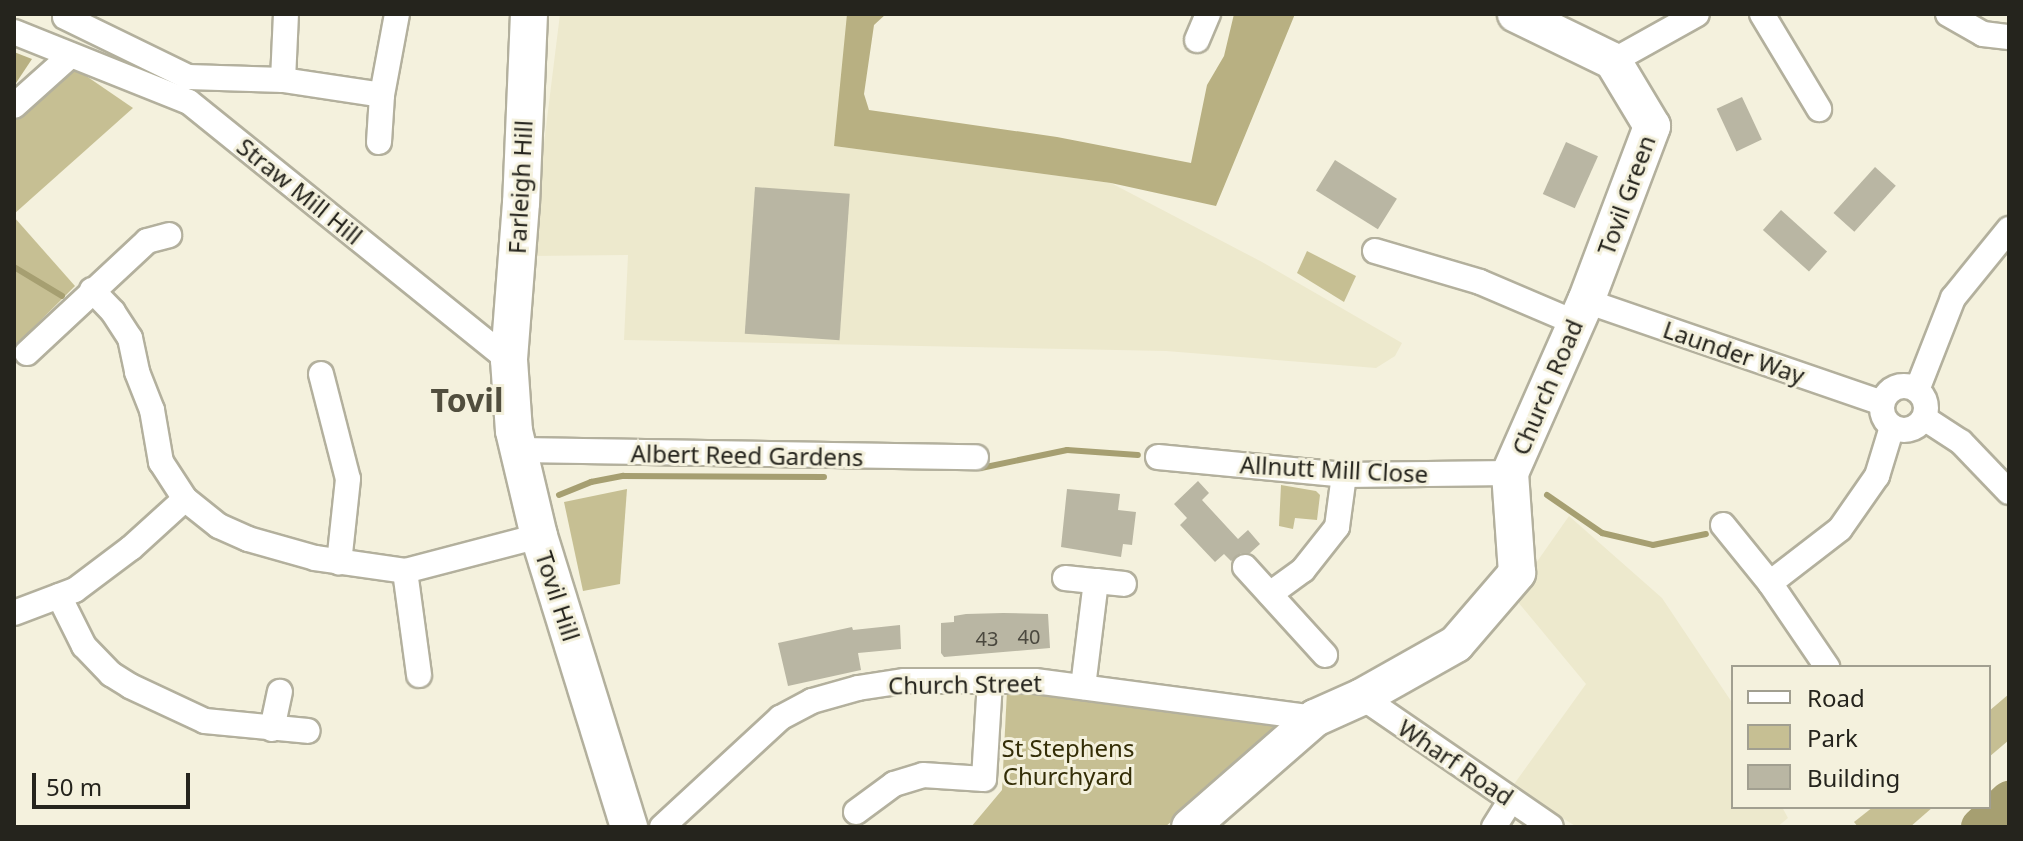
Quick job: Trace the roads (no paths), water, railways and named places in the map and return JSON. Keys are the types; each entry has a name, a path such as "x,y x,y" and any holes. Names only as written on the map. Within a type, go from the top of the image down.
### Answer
{"street":[{"path":"283,80 286,14"},
{"path":"379,142 382,95 397,14"},
{"name":"Farleigh Hill","path":"509,360 521,203 529,14"},
{"path":"1197,40 1208,14"},
{"path":"1516,14 1613,61 1697,14"},
{"path":"1762,14 1819,109"},
{"path":"1948,14 1983,34 2009,37"},
{"path":"65,17 188,77 283,80 382,95"},
{"name":"Straw Mill Hill","path":"14,32 189,102 509,360"},
{"path":"14,106 71,55"},
{"name":"Tovil Green","path":"1580,311 1652,126 1613,61"},
{"path":"1917,390 1953,298 2009,229"},
{"path":"27,353 147,241 169,235"},
{"name":"Launder Way","path":"1375,251 1882,403"},
{"path":"92,290 113,312 130,338 137,372 152,410 161,462 185,499 219,526 248,539 339,563 405,571 539,536"},
{"name":"Church Road","path":"1510,473 1580,311"},
{"name":"Tovil Hill","path":"509,360 517,450 539,536 629,827"},
{"path":"321,374 348,479 339,563"},
{"path":"1895,387 1917,390 1925,402 1924,418 1913,429 1892,427 1883,417 1882,403 1895,387"},
{"path":"1924,418 1961,442 2009,492"},
{"path":"1770,583 1840,529 1877,476 1892,427"},
{"name":"Albert Reed Gardens","path":"517,450 976,457"},
{"name":"Allnutt Mill Close","path":"1158,457 1344,475 1510,473"},
{"path":"1190,827 1315,718 1362,697 1456,644 1517,573 1510,473"},
{"path":"1270,594 1303,570 1337,527 1344,475"},
{"path":"14,613 59,596 99,574 185,499"},
{"path":"1723,525 1770,583 1826,665"},
{"path":"1245,567 1325,655"},
{"path":"405,571 419,675"},
{"path":"1065,578 1124,584"},
{"path":"1083,687 1096,581"},
{"path":"59,596 84,646 111,674 205,721 308,731"},
{"name":"Church Street","path":"662,827 780,718 812,701 858,688 904,681 1035,681 1315,718"},
{"path":"856,812 894,784 923,775 984,779 990,682"},
{"path":"272,729 280,692"},
{"name":"Wharf Road","path":"1362,697 1551,827"},
{"path":"1494,827 1511,800"}],"waterway":[{"path":"14,267 62,296"},
{"path":"981,468 1067,450 1138,455"},
{"path":"559,495 591,482 623,476 824,477"},
{"path":"1547,495 1602,533 1653,545 1706,534"},
{"path":"1980,827 2009,800"},
{"path":"1991,804 1997,810"}],"district":[{"name":"Tovil","path":"467,400"}],"park label":[{"name":"St Stephens Churchyard","path":"1068,762"}]}
